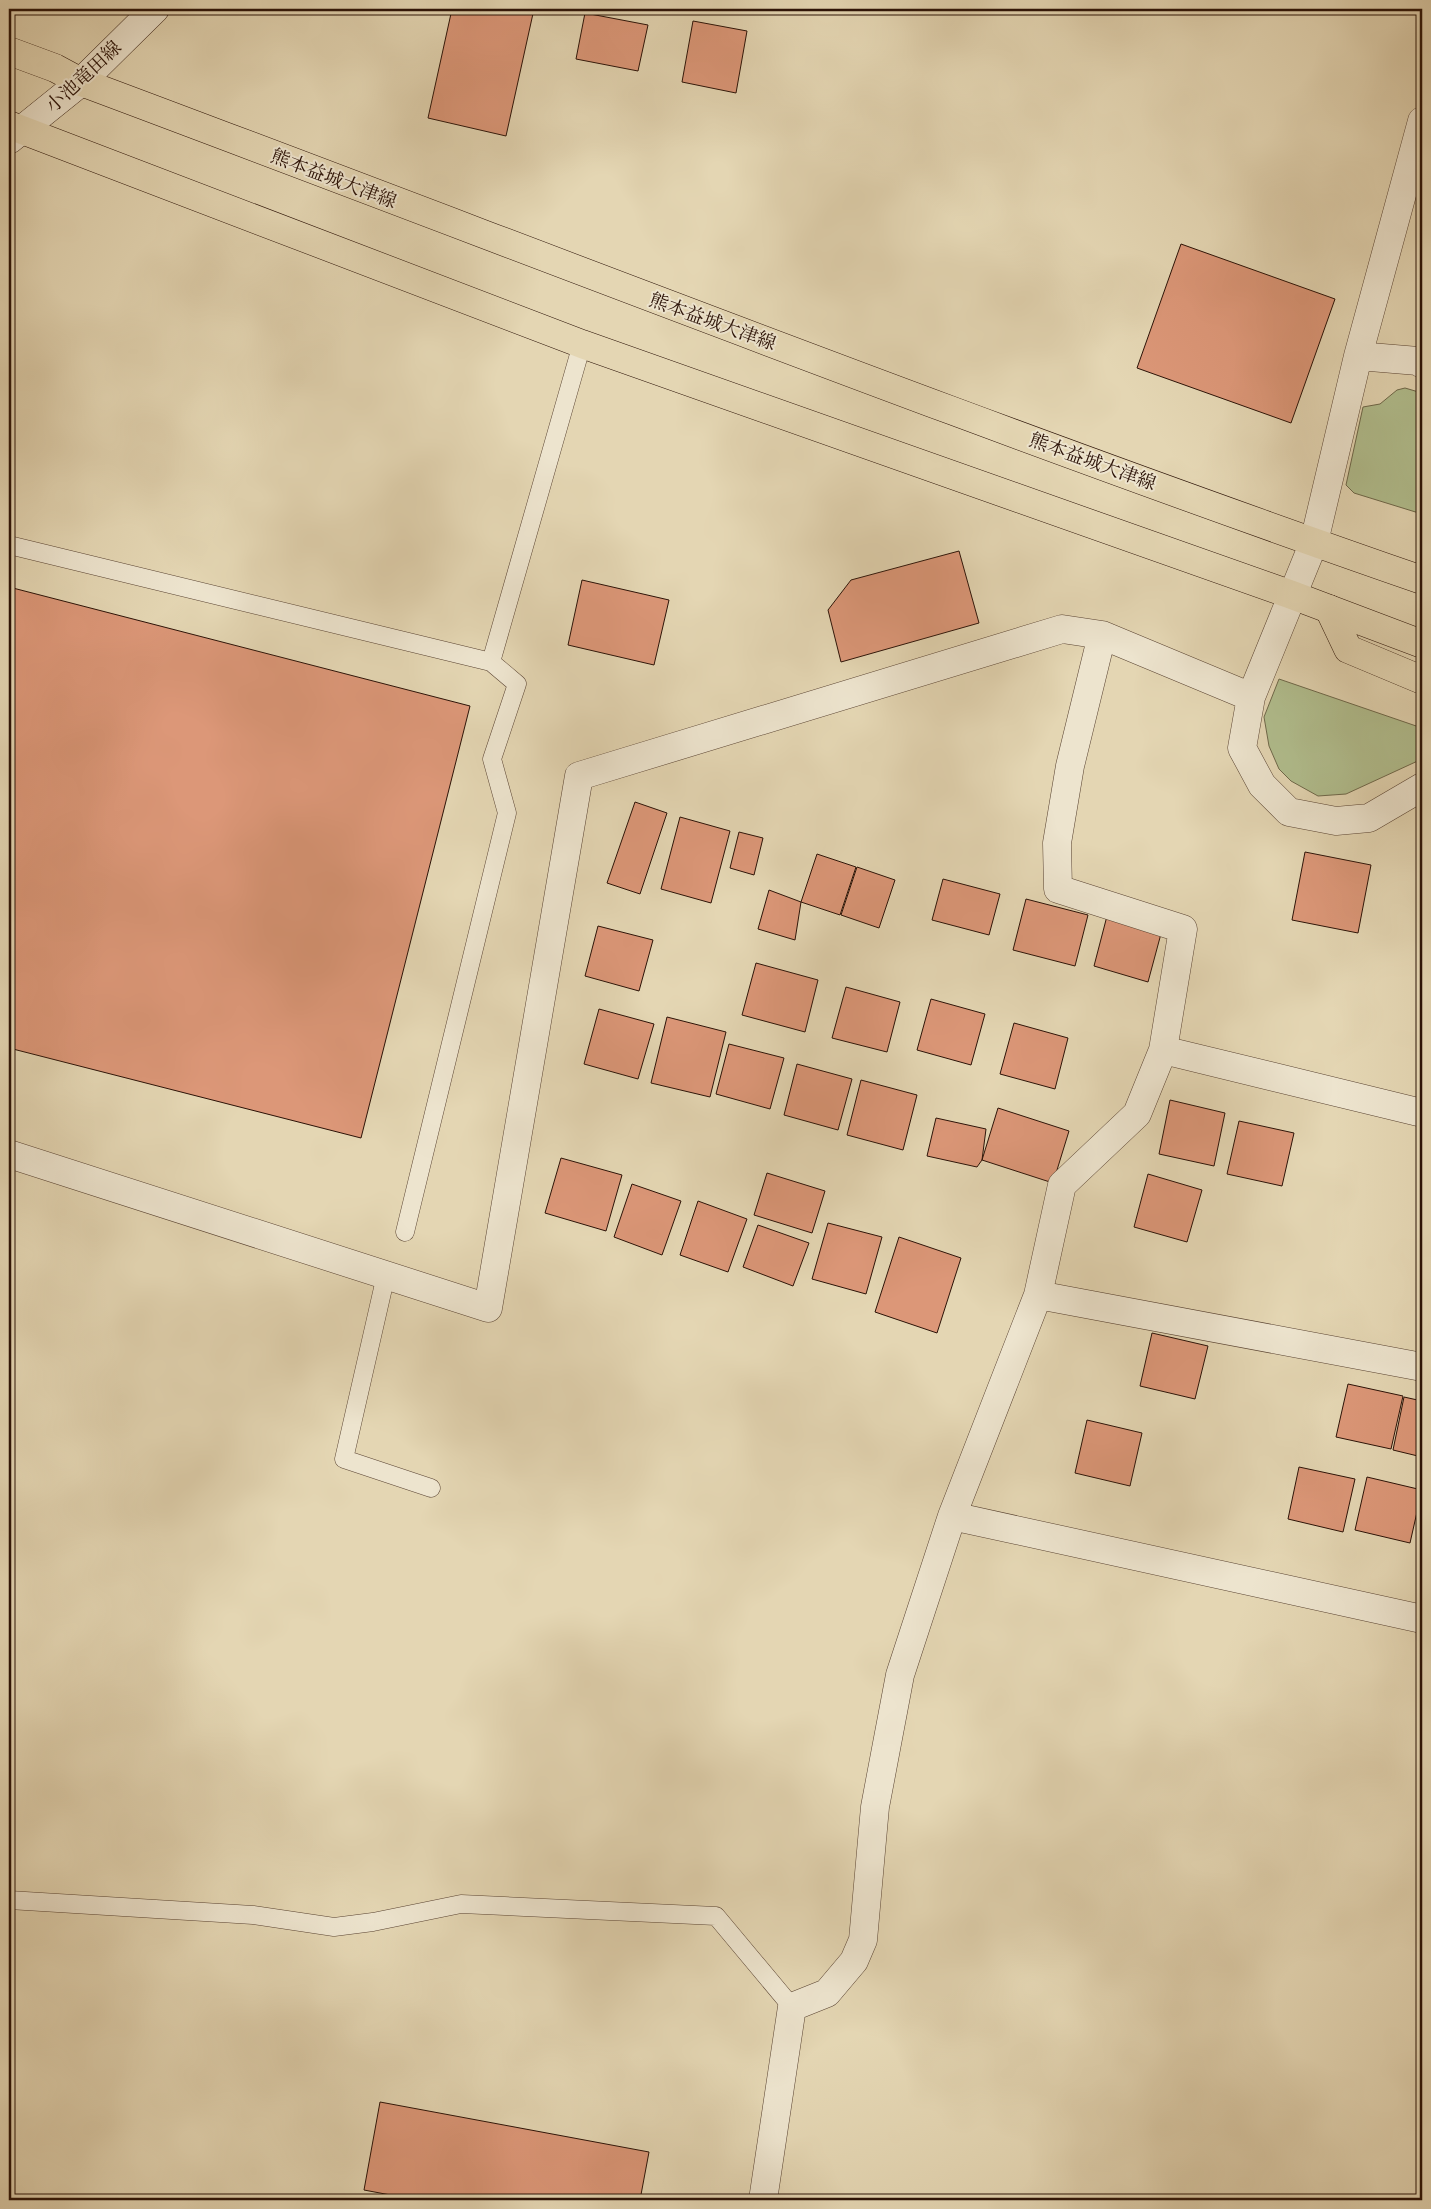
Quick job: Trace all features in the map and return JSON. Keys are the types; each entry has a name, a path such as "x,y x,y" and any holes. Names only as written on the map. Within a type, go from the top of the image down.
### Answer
{"main road":[{"name":"熊本益城大津線","path":"9,51 56,68 81,82 612,283 1314,542 1422,580"},
{"path":"13,132 582,344 1292,595 1422,644"},
{"path":"1329,609 1348,650 1422,680"}],"street":[{"name":"小池竜田線","path":"13,132 81,82 155,9"},
{"path":"1422,121 1358,356 1314,542 1251,697 1242,748 1262,786 1289,812 1336,820 1369,818 1422,787"},
{"path":"1358,356 1418,361 1422,364"},
{"path":"9,1154 488,1308 579,776 1062,629 1102,634 1251,697"},
{"path":"764,2200 792,2007 827,1993 854,1961 863,1940 874,1807 900,1675 952,1516 1038,1294 1062,1185 1137,1114 1163,1050 1183,929 1058,889 1057,843 1070,766 1102,634"},
{"path":"1163,1050 1422,1113"},
{"path":"1038,1294 1422,1367"},
{"path":"952,1516 1422,1619"}],"lane":[{"path":"491,662 582,344"},
{"path":"9,545 491,662 517,684 492,759 507,813 405,1232"},
{"path":"386,1274 344,1459 431,1488"},
{"path":"9,1900 253,1916 334,1927 373,1922 461,1904 716,1916 792,2007"}],"green space":[{"path":"1405,388 1422,393 1422,514 1354,493 1346,485 1363,407 1380,404 1397,390"},
{"path":"1279,679 1422,728 1422,759 1346,794 1318,796 1291,781 1279,769 1269,746 1264,717"}],"building":[{"path":"452,9 534,9 506,136 428,118"},
{"path":"585,13 648,25 638,71 576,59"},
{"path":"693,21 747,31 736,93 682,82"},
{"path":"1181,244 1335,299 1291,423 1137,368"},
{"path":"959,551 979,623 841,662 828,610 851,580"},
{"path":"582,580 669,600 654,665 568,645"},
{"path":"9,587 470,706 361,1138 9,1048"},
{"path":"635,802 667,813 640,894 607,883"},
{"path":"680,817 730,831 711,903 661,889"},
{"path":"739,832 763,838 754,875 730,868"},
{"path":"1305,852 1371,865 1358,933 1292,920"},
{"path":"817,854 856,867 840,915 801,902"},
{"path":"857,867 895,880 879,928 841,915"},
{"path":"943,879 1000,894 989,935 932,920"},
{"path":"769,890 801,902 795,940 758,929"},
{"path":"1026,899 1088,915 1075,966 1013,950"},
{"path":"1107,916 1162,930 1148,982 1094,966"},
{"path":"598,926 653,940 639,991 585,976"},
{"path":"756,963 818,980 805,1032 742,1015"},
{"path":"846,987 900,1002 887,1052 832,1038"},
{"path":"931,999 985,1014 971,1065 917,1050"},
{"path":"599,1009 654,1024 638,1079 584,1064"},
{"path":"667,1017 726,1032 710,1097 651,1083"},
{"path":"1014,1023 1068,1038 1055,1089 1000,1074"},
{"path":"729,1044 784,1058 770,1109 716,1094"},
{"path":"797,1064 852,1079 838,1130 784,1115"},
{"path":"861,1080 917,1095 903,1150 847,1135"},
{"path":"1170,1100 1225,1113 1214,1166 1159,1154"},
{"path":"998,1108 1069,1131 1053,1183 982,1160"},
{"path":"936,1118 986,1129 982,1160 977,1167 927,1156"},
{"path":"1239,1121 1294,1133 1282,1186 1227,1174"},
{"path":"561,1158 622,1175 606,1231 545,1213"},
{"path":"767,1173 825,1191 812,1233 754,1215"},
{"path":"1148,1174 1202,1190 1187,1242 1134,1227"},
{"path":"632,1184 681,1201 662,1255 614,1237"},
{"path":"698,1201 747,1219 728,1272 680,1255"},
{"path":"828,1223 882,1237 866,1294 812,1279"},
{"path":"758,1225 809,1243 793,1286 743,1267"},
{"path":"899,1237 961,1258 937,1333 875,1312"},
{"path":"1152,1333 1208,1346 1195,1399 1140,1386"},
{"path":"1348,1384 1403,1396 1391,1449 1336,1437"},
{"path":"1404,1397 1422,1401 1422,1457 1393,1450"},
{"path":"1087,1420 1142,1433 1130,1486 1075,1473"},
{"path":"1299,1467 1355,1479 1343,1532 1288,1519"},
{"path":"1367,1477 1422,1490 1410,1543 1355,1530"},
{"path":"380,2102 649,2152 640,2200 417,2200 364,2190"}]}
